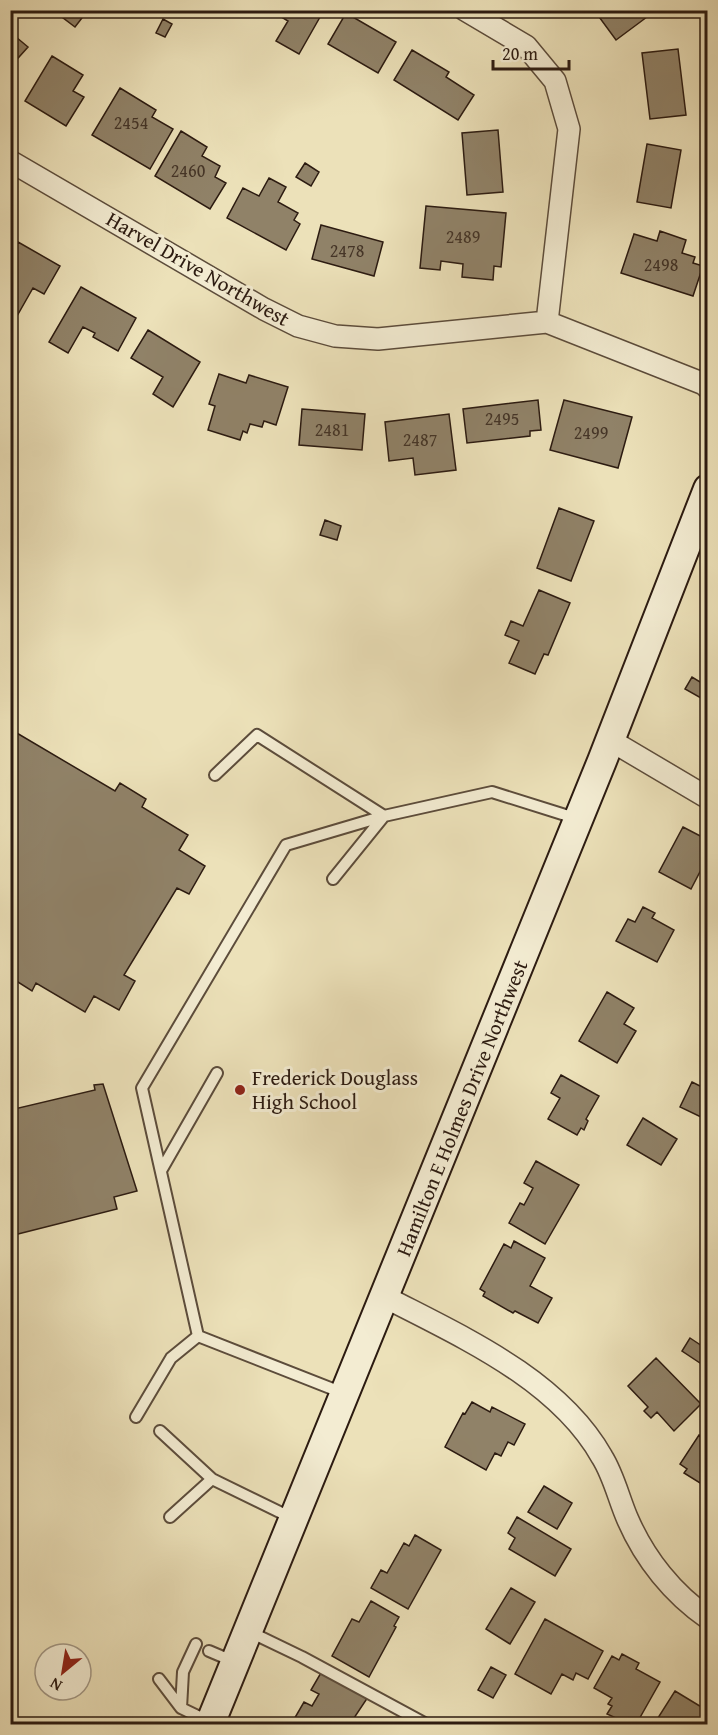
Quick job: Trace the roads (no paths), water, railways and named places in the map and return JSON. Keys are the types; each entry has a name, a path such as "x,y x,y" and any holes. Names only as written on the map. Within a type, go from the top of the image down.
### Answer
{"main road":[{"name":"Hamilton E Holmes Drive Northwest","path":"210,1723 579,819 708,489"}],"street":[{"path":"465,10 526,46 555,81 569,129 547,322"},
{"name":"Harvel Drive Northwest","path":"10,161 264,309 298,326 335,336 378,339 547,322 704,384 708,388"},
{"path":"610,740 708,798"},
{"path":"385,1297 472,1342 536,1382 565,1407 603,1457 629,1523 649,1558 675,1590 708,1618"}],"lane":[{"path":"215,775 257,735 384,816"},
{"path":"198,1336 142,1088 285,845 384,816 492,792 579,819"},
{"path":"333,879 384,816"},
{"path":"162,1169 217,1073"},
{"path":"198,1336 345,1394"},
{"path":"136,1417 171,1358 198,1336"},
{"path":"160,1431 212,1479 294,1519"},
{"path":"170,1517 212,1479"},
{"path":"248,1631 303,1657 426,1725"},
{"path":"181,1708 183,1672 196,1644"},
{"path":"209,1651 236,1662"},
{"path":"159,1680 181,1708 210,1723"}],"place":[{"name":"Frederick Douglass High School","path":"240,1090"}]}
